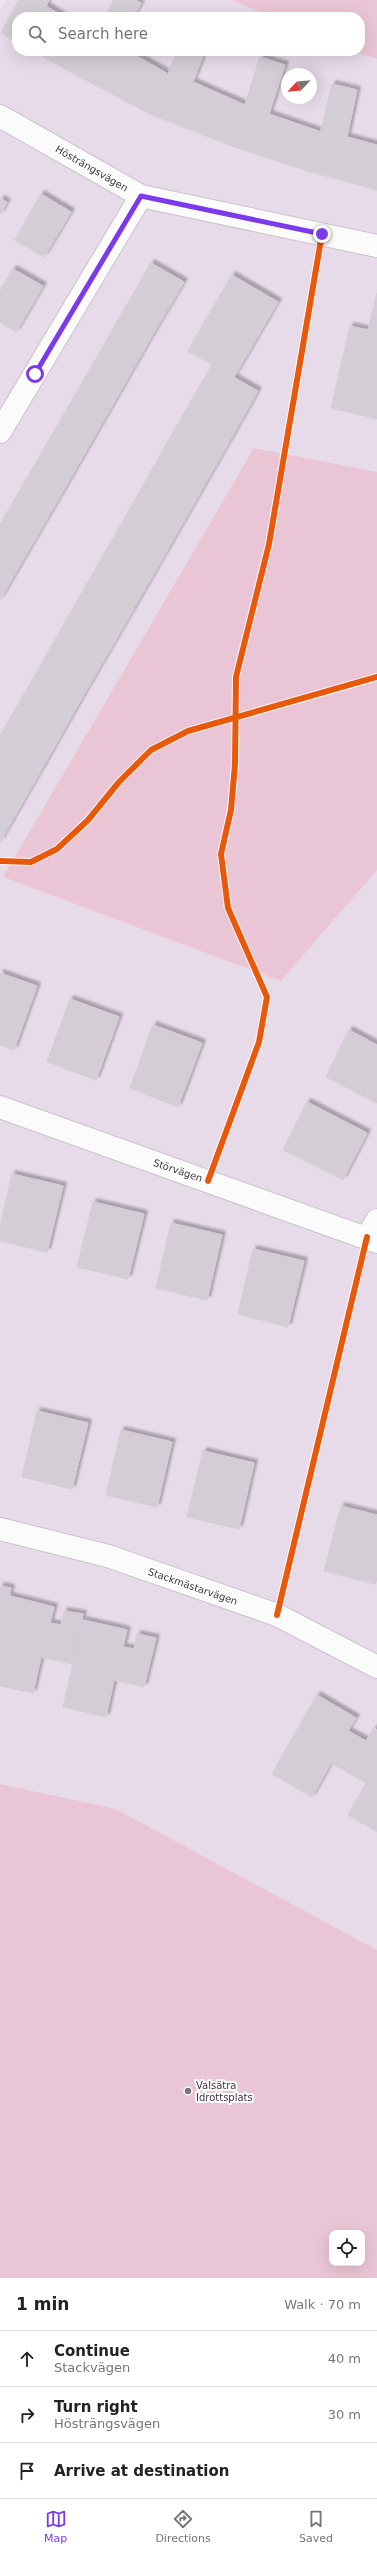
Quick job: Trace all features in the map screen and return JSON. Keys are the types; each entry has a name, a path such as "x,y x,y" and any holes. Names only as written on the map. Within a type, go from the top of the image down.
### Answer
{"street":[{"name":"Hösträngsvägen","path":"0,116 141,196 377,246"},
{"path":"0,432 141,196"},
{"name":"Störvägen","path":"0,1107 208,1181 374,1233"},
{"name":"Stackmästarvägen","path":"0,1529 108,1556 277,1615 377,1667"}],"path":[{"path":"235,720 236,677 269,544 322,234"},
{"path":"0,861 31,862 57,849 88,820 119,782 151,750 188,731 235,720 377,677"},
{"path":"208,1181 259,1042 267,997"}],"shaded area":[{"path":"6,0 377,0 377,472 254,448 3,877 281,981 377,870 377,1950 116,1809 0,1784 0,10"},
{"path":"232,0 377,0 377,59 365,55 365,12 260,12"},
{"path":"254,448 377,472 377,870 281,981 3,877"},
{"name":"Valsätra Idrottsplats","path":"0,1784 116,1809 377,1950 377,2278 0,2278"}],"building":[{"path":"19,0 49,0 46,6 56,12 12,12"},
{"path":"114,0 135,0 141,3 136,12 108,12"},
{"path":"12,13 12,39 1,33"},
{"path":"42,56 86,56 76,75"},
{"path":"86,56 137,56 168,74 152,115 76,75"},
{"path":"175,56 203,56 193,82 245,105 232,146 152,115"},
{"path":"260,57 285,65 284,68 281,68 281,77 269,114 321,132 311,172 232,146"},
{"path":"332,84 357,90 347,137 377,145 377,190 311,172"},
{"path":"41,194 71,212 44,257 15,240"},
{"path":"0,199 7,202 0,215"},
{"path":"151,263 184,282 156,329 124,310"},
{"path":"13,269 43,286 16,332 0,322 0,291"},
{"path":"232,275 278,302 234,377 188,351"},
{"path":"377,293 377,332 368,330"},
{"path":"124,310 156,329 112,406 80,387"},
{"path":"350,326 377,332 377,419 331,408"},
{"path":"212,365 258,391 216,465 170,438"},
{"path":"80,387 112,406 69,481 37,461"},
{"path":"170,438 216,465 172,542 126,516"},
{"path":"37,461 69,481 26,555 0,541 0,525"},
{"path":"126,516 172,542 129,617 83,591"},
{"path":"0,541 26,555 0,600"},
{"path":"83,591 129,617 86,691 41,665"},
{"path":"41,665 86,691 43,767 0,742 0,736"},
{"path":"0,742 43,767 0,842"},
{"path":"0,973 37,986 14,1050 0,1045"},
{"path":"70,999 119,1017 96,1080 47,1062"},
{"path":"153,1025 202,1043 178,1107 130,1088"},
{"path":"349,1030 377,1045 377,1103 326,1077"},
{"path":"307,1102 367,1133 343,1180 283,1150"},
{"path":"12,1174 63,1186 47,1252 0,1241 0,1226"},
{"path":"93,1202 144,1214 128,1279 77,1267"},
{"path":"171,1223 222,1235 207,1300 156,1288"},
{"path":"253,1249 304,1261 288,1327 238,1314"},
{"path":"37,1411 88,1423 72,1489 22,1477"},
{"path":"121,1430 172,1442 157,1507 106,1495"},
{"path":"203,1451 254,1463 239,1529 187,1517"},
{"path":"341,1506 377,1515 377,1576 375,1584 324,1571"},
{"path":"0,1586 11,1588 0,1638"},
{"path":"10,1596 54,1607 50,1623 61,1625 64,1611 83,1614 72,1664 41,1657 33,1693 0,1686 0,1639"},
{"path":"83,1620 127,1630 123,1647 134,1649 137,1634 156,1638 144,1687 114,1680 106,1717 63,1707"},
{"path":"317,1695 356,1718 348,1731 366,1741 374,1728 377,1730 377,1765 366,1783 331,1763 312,1797 272,1774"},
{"path":"377,1765 377,1832 348,1815"}],"cycle path":[{"path":"208,1181 259,1042 267,997 228,908 221,854 231,810 235,764 236,677 269,544 322,234"},
{"path":"0,861 31,862 57,849 88,820 119,782 151,750 188,731 377,677"},
{"path":"277,1615 367,1237"}],"place":[{"name":"Valsätra Idrottsplats","path":"188,2091"}],"route":[{"path":"35,374 141,196 322,234"}]}
